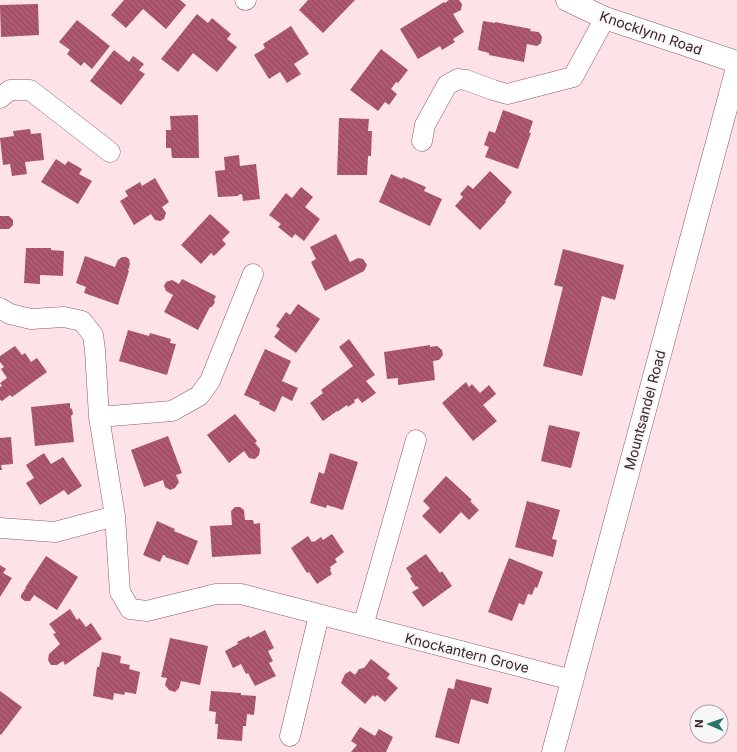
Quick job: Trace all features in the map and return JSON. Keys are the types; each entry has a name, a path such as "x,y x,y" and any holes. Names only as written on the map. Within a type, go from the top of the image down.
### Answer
{"street":[{"name":"Knocklynn Road","path":"567,0 605,18 737,62"},
{"path":"422,141 425,126 447,85 458,79 466,80 507,94 573,77 605,18"},
{"name":"Mountsandel Road","path":"553,752 737,68"},
{"path":"0,98 10,90 30,90 110,152"},
{"path":"98,417 172,411 198,396 210,381 253,274"},
{"name":"Knockantern Grove","path":"0,308 10,314 31,320 64,317 82,321 93,335 98,417 115,516 120,592 130,609 147,611 216,594 241,594 572,680"},
{"path":"362,626 416,440"},
{"path":"0,528 55,532 115,516"},
{"path":"290,736 319,614"}],"building":[{"path":"124,0 180,0 186,5 166,29 143,9 126,28 111,15"},
{"path":"308,0 355,0 323,33 299,10"},
{"path":"449,0 459,0 462,4 461,10 453,14 464,32 453,39 455,42 442,50 440,46 418,59 400,29"},
{"path":"38,4 39,35 1,37 0,5"},
{"path":"197,14 208,23 212,18 231,34 227,39 237,47 217,72 193,53 178,72 161,59"},
{"path":"77,20 110,46 92,69 84,62 81,66 67,54 70,50 59,42"},
{"path":"483,21 531,29 530,31 539,32 542,37 541,43 537,46 527,44 524,62 489,55 489,53 478,50"},
{"path":"291,26 309,54 294,64 301,74 287,83 280,72 269,79 254,55 265,48 263,44"},
{"path":"381,49 408,70 398,83 396,82 391,89 397,94 389,105 385,102 378,111 350,90"},
{"path":"114,50 129,62 133,56 144,64 139,70 145,74 121,105 90,81"},
{"path":"503,110 533,121 529,133 531,133 518,169 485,157 489,147 484,145 489,131 495,133"},
{"path":"198,115 199,158 172,158 171,148 166,148 166,130 171,130 170,116"},
{"path":"339,118 369,119 368,131 372,131 371,156 368,156 367,175 337,175"},
{"path":"30,129 31,134 41,133 44,160 25,162 27,174 12,176 10,164 3,165 0,138 14,136 13,131"},
{"path":"239,155 240,166 256,164 260,199 243,201 242,194 238,196 218,197 215,171 225,170 224,157"},
{"path":"56,159 65,165 68,161 82,169 79,174 92,181 78,204 41,182"},
{"path":"490,171 512,192 505,201 506,202 480,230 455,206 463,197 460,194 468,185 473,189"},
{"path":"391,174 402,179 403,177 426,187 424,191 442,199 430,226 379,202"},
{"path":"155,178 169,202 162,207 166,213 164,219 160,221 155,220 151,214 134,225 120,201 128,196 125,191 140,182 142,186"},
{"path":"301,187 313,197 305,207 320,219 304,241 295,234 292,238 278,227 281,224 269,215 286,193 292,198"},
{"path":"210,214 230,232 222,240 226,244 214,256 211,253 201,264 181,245"},
{"path":"0,216 9,216 13,220 13,225 9,229 0,229"},
{"path":"336,234 350,262 358,258 363,259 367,265 364,271 325,291 311,262 316,259 310,247"},
{"path":"26,248 51,248 51,250 64,251 63,276 40,275 40,284 24,283"},
{"path":"563,249 624,265 615,300 602,296 582,376 543,366 563,287 554,285"},
{"path":"85,256 115,267 118,260 122,257 129,259 129,271 118,305 84,293 86,287 76,283"},
{"path":"182,279 216,296 214,300 215,302 212,307 210,307 198,330 164,312 173,295 166,291 164,286 166,282 172,280 179,284"},
{"path":"298,304 320,319 296,353 274,337 280,329 276,326 286,312 290,315"},
{"path":"128,330 149,336 150,333 171,339 170,343 176,344 167,375 119,361"},
{"path":"349,339 375,375 366,381 376,393 362,403 358,398 354,400 355,402 348,407 347,405 323,421 310,403 323,393 321,390 353,366 339,347"},
{"path":"430,345 430,347 437,346 442,350 443,355 439,360 433,361 435,380 398,385 398,378 387,379 384,352"},
{"path":"15,346 22,355 25,353 31,362 37,358 47,372 12,397 10,395 2,401 0,400 0,387 2,386 0,383 7,378 1,369 4,367 0,362 0,356"},
{"path":"265,349 291,361 282,381 298,388 292,401 282,396 275,412 259,404 260,402 244,395"},
{"path":"466,382 469,387 472,384 480,393 489,385 496,394 483,405 497,421 473,441 442,403"},
{"path":"70,403 70,408 72,409 73,414 71,416 74,442 35,446 31,407"},
{"path":"235,414 257,441 255,443 260,449 259,455 255,459 249,458 244,451 229,463 207,435"},
{"path":"549,425 580,432 571,468 541,461"},
{"path":"168,436 182,473 176,475 179,482 175,488 170,490 165,487 163,480 144,487 131,450"},
{"path":"11,437 13,464 1,465 2,470 0,470 0,438"},
{"path":"44,453 51,464 63,457 82,486 68,495 64,490 40,505 26,483 34,478 26,465"},
{"path":"330,453 358,462 343,510 327,505 326,508 310,503 319,472 324,474"},
{"path":"446,476 472,500 470,501 479,510 469,520 461,512 440,534 422,516 430,508 423,501"},
{"path":"527,501 560,510 552,539 557,540 553,557 515,547"},
{"path":"235,507 240,507 244,510 245,520 253,520 254,524 260,523 261,554 212,557 210,526 232,525 231,511"},
{"path":"157,521 175,529 174,531 198,541 188,565 163,555 160,562 143,555"},
{"path":"332,534 344,552 335,559 337,562 330,567 332,574 317,584 309,572 307,573 291,548 308,536 312,542 314,542 321,537 323,540"},
{"path":"426,554 440,573 442,571 452,586 423,607 412,592 419,588 417,586 416,587 410,578 412,577 406,568"},
{"path":"46,556 78,577 57,610 34,595 30,601 25,601 21,598 25,588"},
{"path":"509,558 543,572 537,588 535,587 532,595 528,594 524,605 519,603 512,621 488,612"},
{"path":"0,565 6,569 3,573 12,578 0,597"},
{"path":"70,609 77,620 79,618 86,627 91,623 102,639 65,665 63,661 57,665 51,665 48,660 49,654 60,644 53,634 56,633 49,624"},
{"path":"265,630 274,648 268,651 273,661 269,663 276,676 255,686 241,664 233,668 225,651 238,644 237,642 249,636 250,638"},
{"path":"170,638 208,646 200,685 181,681 179,688 175,692 169,690 165,685 167,678 161,677"},
{"path":"102,652 121,656 120,663 130,665 129,669 140,672 136,694 125,692 124,695 114,693 113,700 93,696 97,667 99,667"},
{"path":"371,659 390,674 387,678 398,688 385,702 377,695 375,697 373,695 365,704 341,683 345,674 350,671 355,675 359,669 364,668"},
{"path":"456,679 492,688 488,704 471,699 459,744 435,737 448,688 454,689"},
{"path":"0,691 22,707 1,735 0,734"},
{"path":"211,691 241,693 241,695 256,696 254,715 247,714 246,726 243,726 242,741 217,739 218,724 215,724 216,712 209,711"},
{"path":"360,727 375,736 379,729 393,737 386,752 351,752 357,745 351,741"}]}
